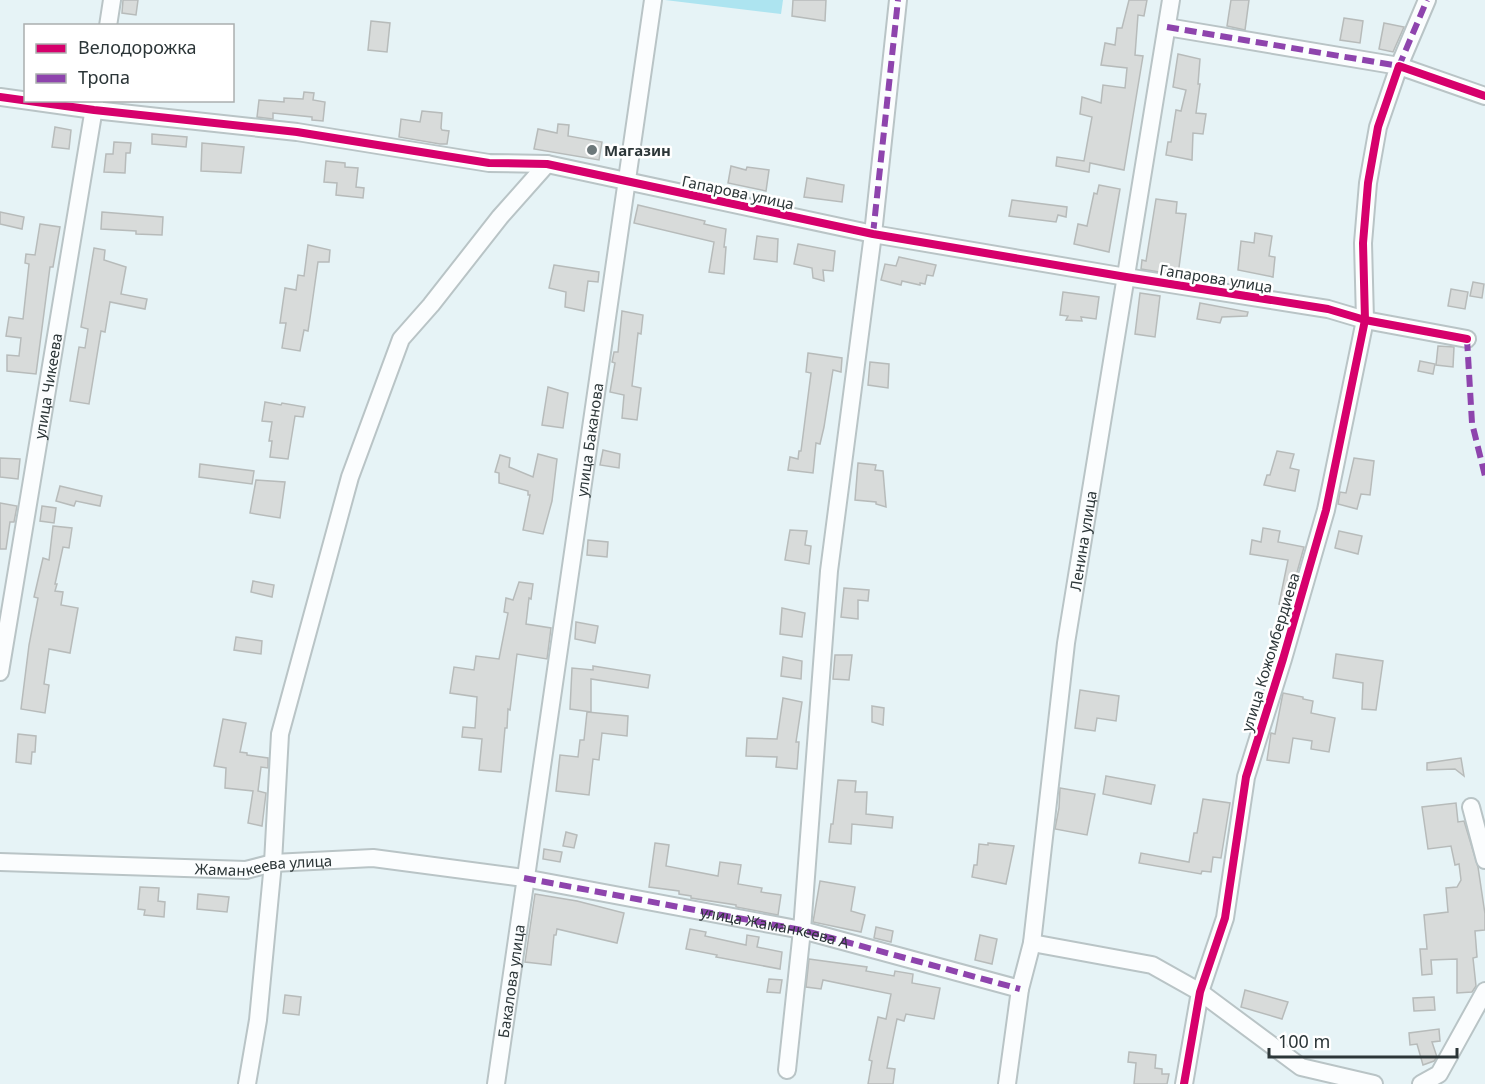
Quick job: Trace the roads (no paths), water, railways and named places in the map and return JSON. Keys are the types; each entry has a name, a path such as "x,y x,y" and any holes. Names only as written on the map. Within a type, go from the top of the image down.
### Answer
{"street":[{"path":"108,24 112,0"},
{"name":"улица Баканова","path":"524,878 652,0"},
{"path":"787,1070 802,930 829,571 873,234 898,0"},
{"name":"Ленина улица","path":"1008,1084 1020,989 1032,943 1066,643 1171,0"},
{"name":"улица Кожомбердиева","path":"1184,1084 1200,992 1225,918 1246,777 1326,510 1365,320 1363,243 1368,183 1378,127 1399,66 1427,0"},
{"path":"1167,27 1399,66 1485,96"},
{"name":"Гапарова улица","path":"0,97 24,99"},
{"name":"Гапарова улица","path":"59,102 297,132 489,163 547,164 873,234 1126,278 1328,309 1365,320 1467,339"},
{"name":"улица Чикеева","path":"0,672 95,105"},
{"path":"247,1084 258,1020 273,863 280,734 350,477 401,339 431,305 500,217 547,164"},
{"path":"1471,807 1485,860"},
{"name":"Жаманкеева улица","path":"0,862 246,870 273,863 373,858 524,878"},
{"name":"улица Жаманкеева А","path":"524,878 802,930 1020,989"},
{"name":"Бакалова улица","path":"496,1084 524,878"},
{"path":"1032,943 1152,965 1200,992 1301,1067 1374,1084"},
{"path":"1420,1084 1439,1074 1485,991"}],"place":[{"name":"Магазин","path":"592,150"}]}
